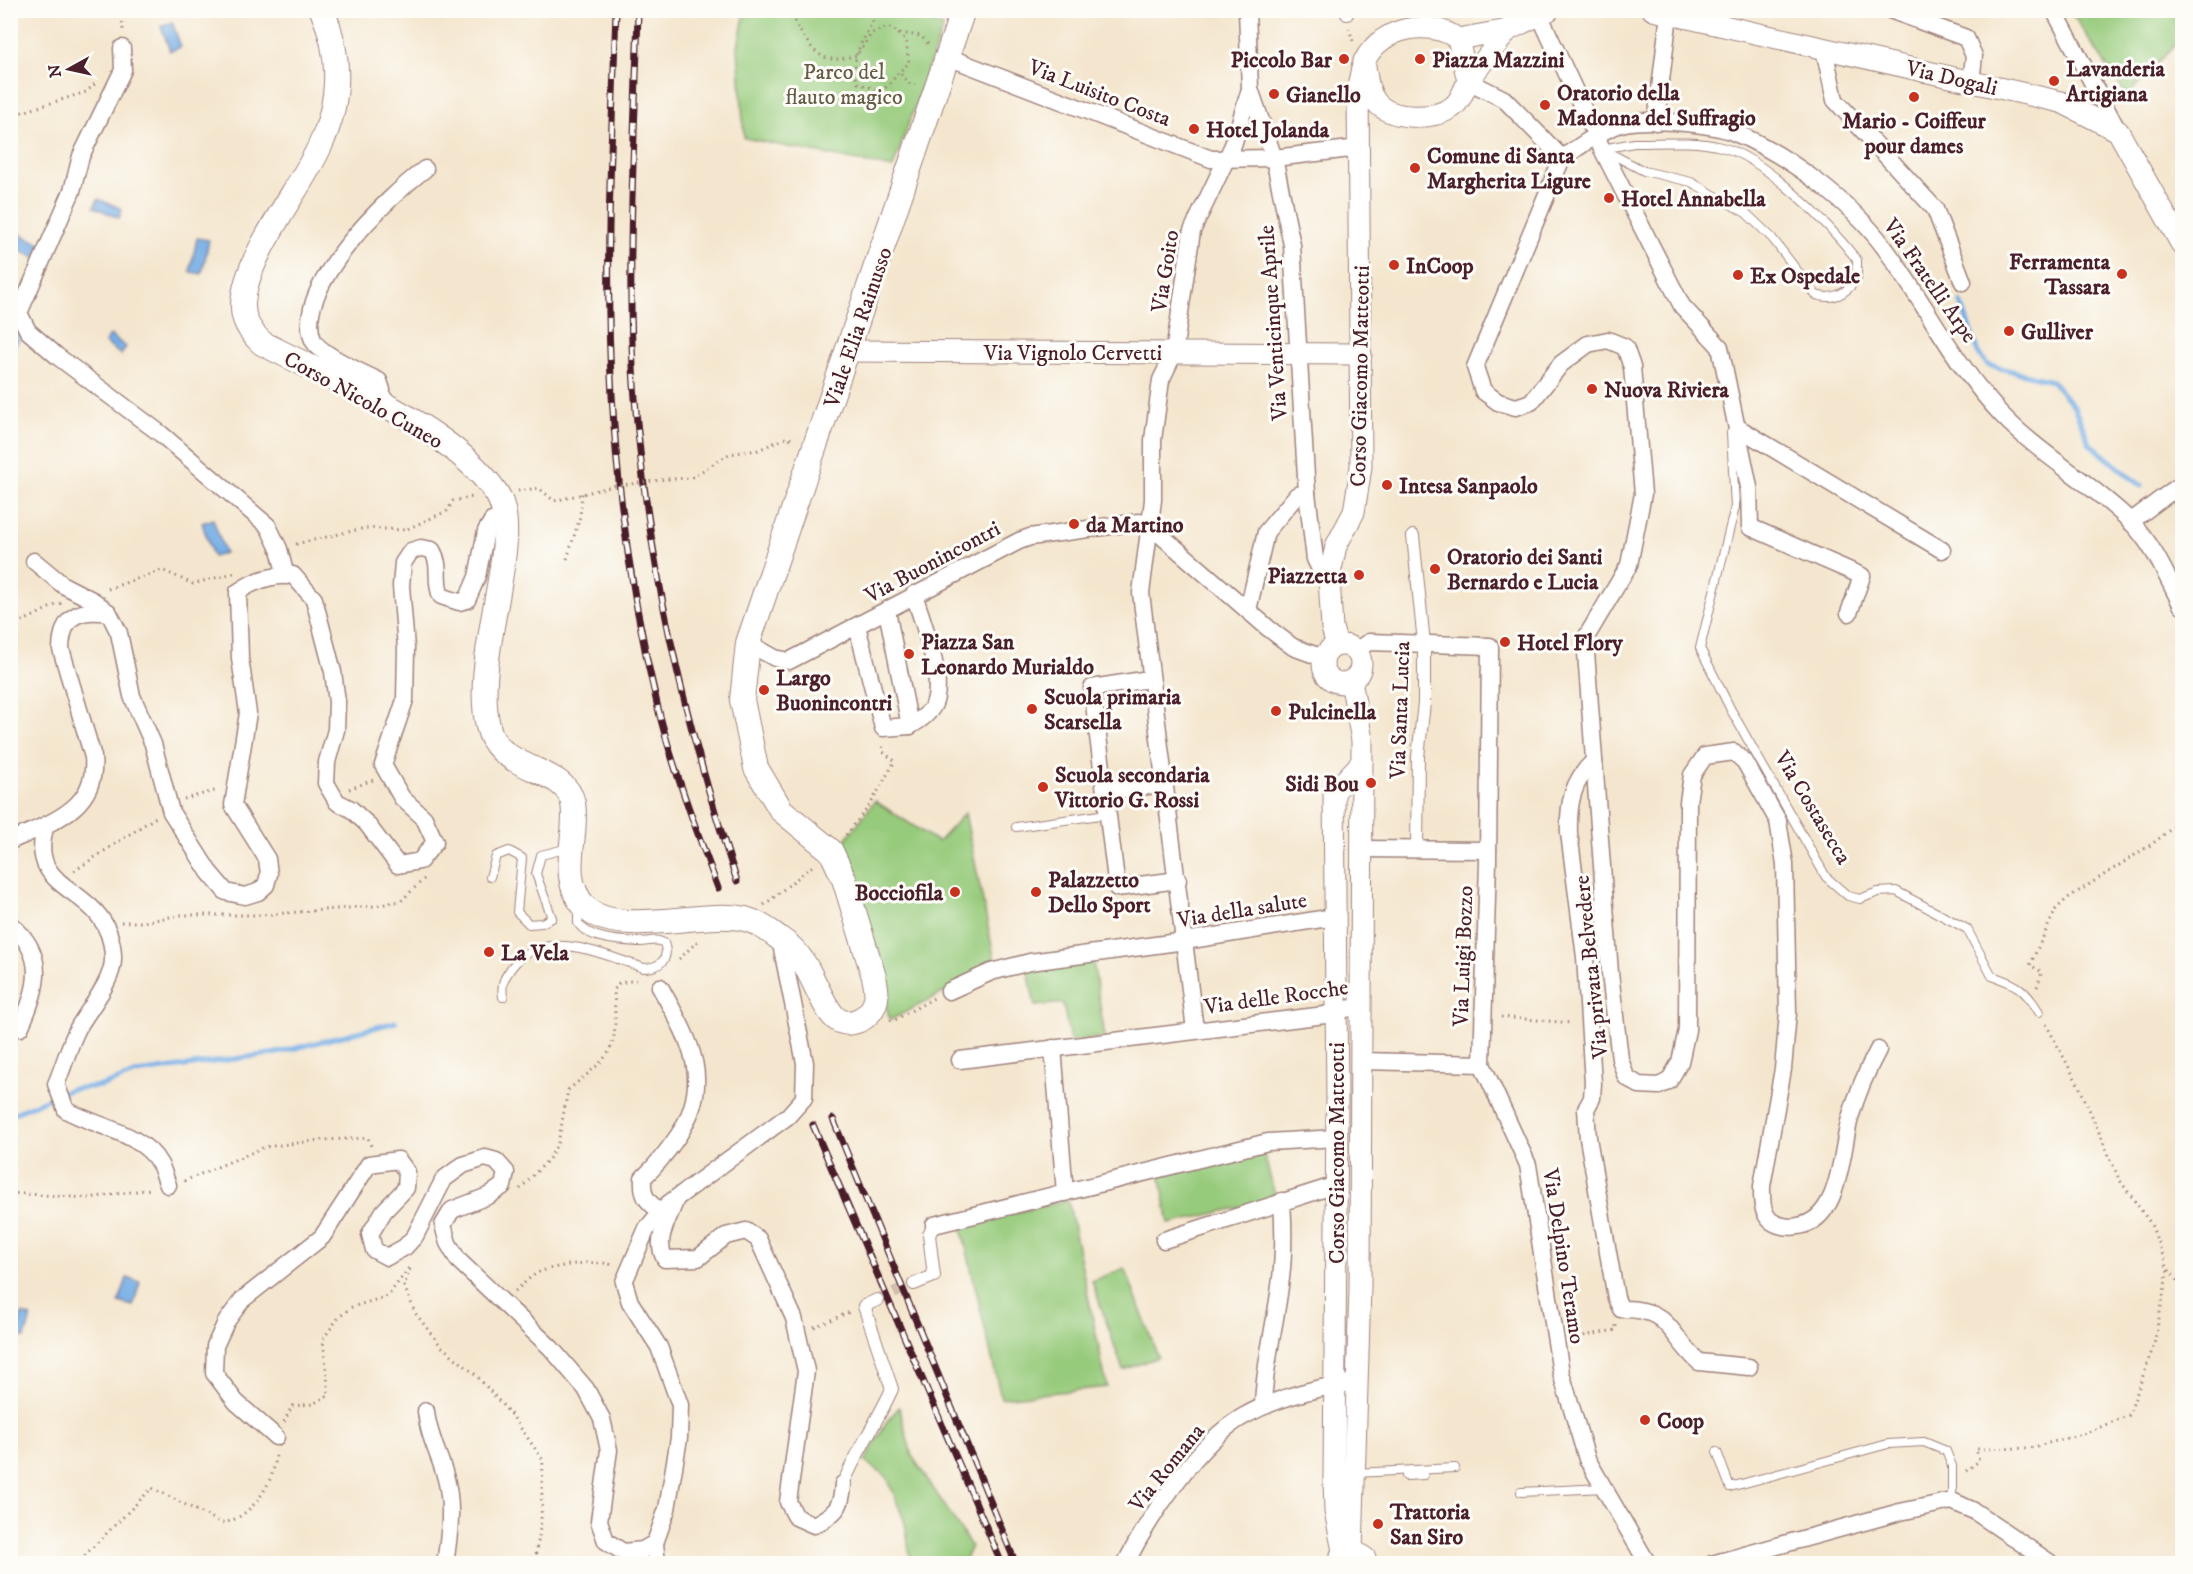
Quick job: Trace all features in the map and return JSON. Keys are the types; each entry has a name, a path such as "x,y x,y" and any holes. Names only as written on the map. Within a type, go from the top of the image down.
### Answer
{"main road":[{"name":"Corso Nicolo Cuneo","path":"322,10 333,35 338,74 331,112 320,147 258,256 244,292 242,306 251,333 262,343 381,405 450,446 487,480 496,493 506,517"},
{"name":"Viale Elia Rainusso","path":"748,643 849,351 941,53 963,10"},
{"path":"506,517 484,672 484,701 490,733 510,758 555,780 568,790 573,803 570,848 571,879 584,905 598,917 628,922 746,919 780,939 803,961 839,1020 863,1020 874,1008 877,992 844,879 831,851 781,810 756,768 742,700 748,643"}],"street":[{"name":"Via Venticinque Aprile","path":"1247,10 1250,89 1274,158 1292,245 1306,493 1315,559 1322,573 1329,578"},
{"path":"1890,10 1966,38 1974,57 1971,82"},
{"path":"2054,10 2182,245"},
{"path":"1458,39 1544,12"},
{"name":"Via Costasecca","path":"1544,12 1600,143 1682,306 1720,347 1749,487 1750,527 1862,576 1849,613"},
{"path":"1656,122 1659,12"},
{"name":"Via Dogali","path":"1659,12 2061,102 2118,131"},
{"path":"1468,81 1458,39 1444,31 1430,27 1402,31 1381,41 1364,61 1374,98 1378,104 1391,112 1407,115 1442,113 1454,107 1468,81 1508,23"},
{"path":"122,48 123,70 81,156 72,191 20,313 28,331 57,356 161,434 268,526 279,549 286,576"},
{"path":"1824,49 1835,100 1935,209 1963,282"},
{"name":"Via Luisito Costa","path":"941,53 1211,159 1274,158 1358,142"},
{"name":"Corso Giacomo Matteotti","path":"1339,651 1332,628 1329,578 1336,546 1354,512 1361,467 1358,87 1364,61"},
{"path":"1468,81 1504,99 1562,158"},
{"name":"Via Goito","path":"1195,1030 1178,880 1149,679 1141,593 1152,500 1154,440 1161,380 1174,353 1192,231 1226,160 1250,89"},
{"path":"1358,142 1374,117 1391,112"},
{"name":"Via Fratelli Arpe","path":"1562,158 1600,143 1627,123 1656,122 1730,131 1749,139 1813,180 1851,211 1883,246 1940,334 2001,414 2130,522 2151,547 2182,606"},
{"name":"Via privata Belvedere","path":"1562,158 1475,367 1483,392 1498,402 1515,407 1531,402 1561,364 1588,344 1608,340 1625,347 1632,367 1643,494 1629,565 1585,639 1620,1059 1626,1077 1639,1085 1659,1086 1669,1081 1680,1062 1687,1030 1688,802 1692,775 1705,756 1734,752 1745,762 1778,821 1785,864 1788,1013 1784,1069 1762,1186 1762,1205 1771,1220 1786,1227 1800,1226 1818,1217 1833,1196 1850,1119 1863,1078 1878,1050"},
{"path":"381,405 382,390 379,381 319,349 313,339 310,322 312,306 321,286 369,221 395,192 425,170"},
{"name":"Via Vignolo Cervetti","path":"849,351 1361,354"},
{"path":"1737,427 1942,550"},
{"path":"2130,522 2180,491"},
{"path":"1248,610 1266,532 1297,495 1306,493"},
{"path":"34,561 63,585 109,613 119,633 132,696 153,744 169,805 209,872 226,892 245,896 258,892 266,885 269,874 267,859 233,805 246,738 248,713 240,658 238,592 252,582 293,575 314,599 333,672 337,702 336,730 327,762 326,783 337,802 351,809 367,824 398,865 420,861 435,842 424,818 402,798 383,765 405,700 406,648 401,586 403,563 411,551 421,548 432,550 438,559 437,587 441,596 459,602 467,600 477,577 486,531 492,521 506,517"},
{"name":"Via Buonincontri","path":"748,643 776,658 789,661 887,611 914,594 1030,537 1139,522 1149,525"},
{"path":"1149,525 1293,647 1339,651 1369,642 1424,643"},
{"name":"Via Santa Lucia","path":"1413,536 1424,643 1424,702 1418,757 1417,850"},
{"path":"857,626 883,728 910,726 920,720 934,705 936,691 934,669 914,594"},
{"path":"10,842 46,825 78,806 89,789 94,772 93,757 61,649 62,632 74,615 90,610 109,613"},
{"path":"887,611 910,726"},
{"name":"Via Luigi Bozzo","path":"1424,643 1490,646 1488,850 1482,1064"},
{"path":"1339,651 1362,663 1357,676 1351,681 1338,683 1330,679 1324,671 1339,651"},
{"path":"1149,679 1092,688 1117,888 1178,880"},
{"name":"Corso Giacomo Matteotti","path":"1350,1558 1355,1476 1363,1061 1360,849 1362,762 1360,717 1351,681"},
{"path":"1594,761 1581,774 1572,790 1568,814 1585,957 1593,1083 1592,1098 1586,1110 1588,1138 1618,1303 1621,1309 1638,1308 1656,1313 1699,1362 1749,1367"},
{"name":"Corso Giacomo Matteotti","path":"1350,1558 1335,1510 1334,1480 1337,1138 1334,792 1362,762"},
{"path":"1105,791 1164,784"},
{"path":"46,825 40,845 43,863 59,882 95,908 105,923 114,958 101,993 77,1029 56,1084 66,1110 86,1122 119,1131 144,1146 159,1161 168,1185"},
{"path":"1360,849 1488,850"},
{"name":"Via della salute","path":"949,991 991,972 1030,962 1185,941 1334,917"},
{"path":"10,924 27,937 34,955 36,970 30,1005 20,1028"},
{"path":"657,1563 656,1543 667,1509 680,1438 680,1405 659,1347 630,1302 624,1282 646,1228 661,1212 676,1198 788,1116 804,1098 805,1063 780,939"},
{"path":"660,987 683,1029 693,1057 698,1090 690,1117 660,1163 643,1178 642,1193 646,1201 661,1212"},
{"name":"Via delle Rocche","path":"960,1060 1325,1015 1336,1010 1362,1007"},
{"path":"1053,1048 1065,1193"},
{"path":"1363,1061 1482,1064"},
{"name":"Via Delpino Teramo","path":"1482,1064 1528,1165 1561,1373 1587,1458 1648,1563"},
{"path":"914,1284 934,1276 929,1234 934,1224 1268,1142 1337,1138"},
{"path":"276,1437 236,1402 214,1373 215,1346 226,1322 243,1300 322,1237 369,1164 398,1160 407,1172 406,1188 384,1211 370,1234 374,1250 387,1257 405,1247 415,1236 444,1179 463,1165 485,1158 496,1161 506,1172 503,1186 488,1196 452,1210 443,1225 448,1243 458,1260 551,1348 586,1389 602,1419 609,1450 599,1521 606,1541 623,1552 643,1550 656,1543"},
{"path":"1164,1240 1336,1185"},
{"path":"676,1198 660,1239 659,1249 664,1259 698,1258 726,1236 746,1231 758,1239 798,1333 806,1371 788,1502 796,1517 814,1526 831,1516 842,1502 843,1484 853,1460 880,1418 892,1389 865,1306 877,1300"},
{"path":"1263,1406 1264,1373 1280,1286 1284,1235 1282,1201"},
{"name":"Via Romana","path":"1125,1563 1166,1497 1217,1436 1242,1417 1292,1394 1357,1382"},
{"path":"426,1411 427,1426 447,1482 451,1511 445,1563"},
{"path":"1712,1563 1900,1512 1955,1503 1974,1511 2052,1563"}],"lane":[{"path":"1600,143 1689,143 1737,152 1760,166 1827,226 1857,260 1859,273 1857,278 1843,293 1832,297 1816,294 1772,238 1746,213 1717,194 1691,182 1644,171 1600,143"},
{"name":"Via Costasecca","path":"1727,376 1736,507 1700,648 1731,710 1826,878 1848,896 1860,899 1878,892 1896,891 1967,929 1992,976 2016,984 2031,999 2039,1012"},
{"path":"1016,827 1107,814"},
{"path":"490,877 496,856 509,851 522,858 517,912 529,924 542,923 552,918 536,874 541,855 570,848"},
{"path":"503,997 501,986 504,977 514,963 533,951 556,945 580,948 644,968 653,968 666,958 668,952 664,943 657,940 621,940 587,933 582,929 577,917 584,905"},
{"path":"1717,1452 1730,1487 1888,1444 1924,1442 1946,1451 1952,1466 1955,1503"},
{"path":"1355,1476 1455,1468"},
{"path":"1355,1476 1424,1475"},
{"path":"1521,1492 1604,1488"}],"path":[{"path":"122,10 122,48"},
{"path":"176,10 197,17 215,10"},
{"path":"790,10 809,43 824,58 834,60 856,56 872,33 888,27 900,33 921,36 926,44 941,53"},
{"path":"878,10 856,56 854,73 858,83 867,88 880,91 888,86 909,63 906,40 888,27"},
{"path":"1347,12 1351,40 1364,61"},
{"path":"899,72 911,85 923,85"},
{"path":"10,116 86,92 99,81"},
{"path":"279,549 365,528 405,530 447,511 453,501 496,493 539,488 554,501 614,486 691,478 729,454 758,450 788,437 794,442 798,432"},
{"path":"567,559 580,517 582,493"},
{"path":"10,624 20,623 49,607 86,597 162,570 193,584 231,572 244,572 252,582"},
{"path":"746,919 831,851 870,805 895,761 883,752 882,741"},
{"path":"333,795 367,784 379,776 383,765"},
{"path":"59,882 155,818 169,805 235,787"},
{"path":"2031,999 2042,972 2030,965 2056,909 2068,898 2152,844 2182,820"},
{"path":"105,923 142,922 181,915 261,915 374,906 402,901 427,876"},
{"path":"672,965 700,939 716,919"},
{"path":"513,1194 549,1159 558,1143 568,1090 602,1062 614,1045 614,990 619,983 640,980"},
{"path":"868,1014 876,1021 886,1018 893,1022 949,991"},
{"path":"2039,1012 2080,1088 2119,1179 2151,1224 2168,1269 2182,1287"},
{"path":"1483,1015 1589,1024"},
{"path":"10,1193 89,1198 120,1195 168,1185 207,1173 265,1147 321,1140 368,1138 372,1149 398,1160"},
{"path":"415,1236 420,1244 404,1286 416,1314 441,1346 476,1375 513,1417 543,1460 542,1521 535,1563"},
{"path":"503,1301 534,1275 554,1268 609,1263 626,1277"},
{"path":"1955,1503 1966,1471 1979,1461 1976,1449 2030,1448 2086,1433 2129,1415 2154,1345 2168,1269"},
{"path":"1556,1341 1616,1330 1614,1309 1618,1303"},
{"path":"798,1333 865,1306"}],"green space":[{"name":"Parco del flauto magico","path":"745,11 905,11 943,27 893,168 744,138 738,47"},
{"path":"2070,11 2182,11 2182,37 2127,96"},
{"path":"875,801 938,842 965,813 996,966 890,1020 855,892 838,849"},
{"path":"1092,956 1105,1037 1070,1041 1063,1003 1035,1006 1027,966"},
{"path":"1263,1150 1276,1199 1169,1224 1160,1174"},
{"path":"1068,1200 1107,1387 1001,1398 961,1225"},
{"path":"1125,1268 1158,1357 1123,1370 1092,1281"},
{"path":"899,1407 912,1456 971,1546 963,1563 911,1563 905,1523 887,1477 865,1461 888,1420"}],"water":[{"path":"172,22 181,47 170,51 161,26"},
{"path":"98,199 122,209 119,218 94,207"},
{"path":"12,230 41,244 35,258 11,246"},
{"path":"197,238 209,240 202,274 190,272"},
{"path":"11,318 16,319 23,334 11,352"},
{"path":"110,335 126,347 121,355 105,343"},
{"path":"213,519 225,553 213,557 202,523"},
{"path":"127,1278 140,1282 133,1306 119,1302"},
{"path":"22,1314 31,1317 25,1338 16,1335"}],"waterway":[{"path":"1961,302 1978,353 1988,365 2052,381 2074,407 2090,444 2141,486"},
{"path":"10,1115 71,1089 101,1086 137,1073 277,1053 396,1022"}],"tunnel":[{"path":"877,1300 914,1284"}],"railway":[{"path":"616,10 609,299 612,395 618,474 634,591 658,708 678,776 718,888"},
{"path":"638,10 631,216 631,320 643,481 662,597 687,711 737,881"},
{"path":"833,1119 1016,1564"},
{"path":"813,1125 1002,1564"}],"place":[{"name":"Piccolo Bar","path":"1344,59"},
{"name":"Piazza Mazzini","path":"1420,59"},
{"name":"Lavanderia Artigiana","path":"2054,81"},
{"name":"Gianello","path":"1274,94"},
{"name":"Mario - Coiffeur pour dames","path":"1914,97"},
{"name":"Oratorio della Madonna del Suffragio","path":"1545,105"},
{"name":"Hotel Jolanda","path":"1194,129"},
{"name":"Comune di Santa Margherita Ligure","path":"1415,168"},
{"name":"Hotel Annabella","path":"1609,198"},
{"name":"InCoop","path":"1394,265"},
{"name":"Ferramenta Tassara","path":"2122,274"},
{"name":"Ex Ospedale","path":"1738,275"},
{"name":"Gulliver","path":"2009,331"},
{"name":"Nuova Riviera","path":"1592,389"},
{"name":"Intesa Sanpaolo","path":"1387,485"},
{"name":"da Martino","path":"1074,524"},
{"name":"Oratorio dei Santi Bernardo e Lucia","path":"1435,569"},
{"name":"Piazzetta","path":"1359,575"},
{"name":"Hotel Flory","path":"1505,642"},
{"name":"Piazza San Leonardo Murialdo","path":"909,654"},
{"name":"Largo Buonincontri","path":"764,690"},
{"name":"Scuola primaria Scarsella","path":"1032,709"},
{"name":"Pulcinella","path":"1276,711"},
{"name":"Sidi Bou","path":"1371,783"},
{"name":"Scuola secondaria Vittorio G. Rossi","path":"1043,787"},
{"name":"Bocciofila","path":"955,892"},
{"name":"Palazzetto Dello Sport","path":"1036,892"},
{"name":"La Vela","path":"489,952"},
{"name":"Coop","path":"1645,1420"},
{"name":"Trattoria San Siro","path":"1378,1524"}]}
